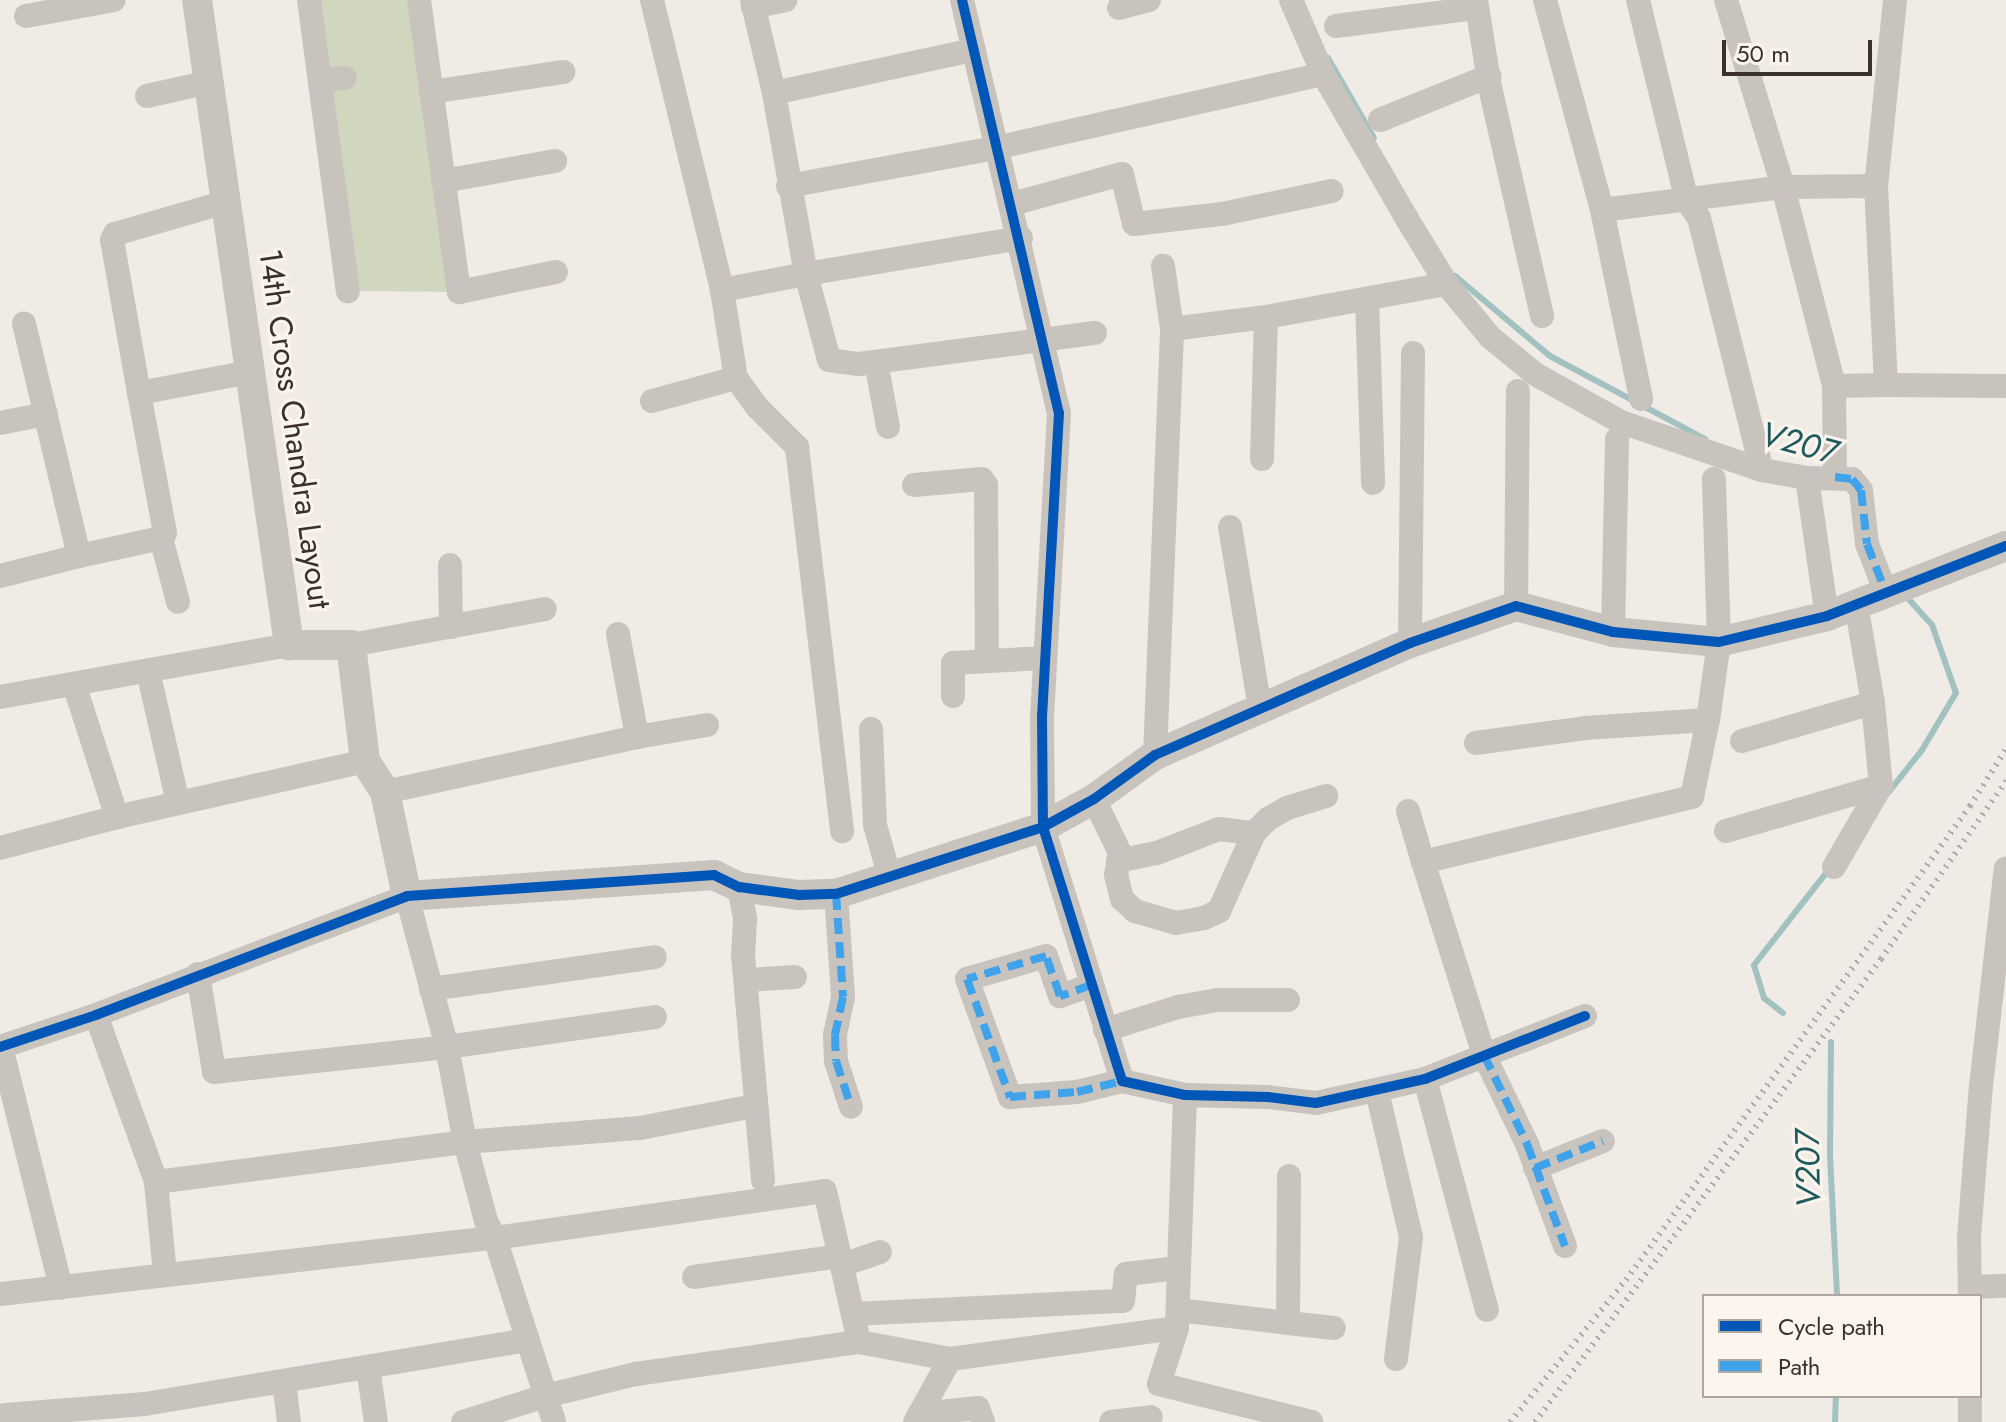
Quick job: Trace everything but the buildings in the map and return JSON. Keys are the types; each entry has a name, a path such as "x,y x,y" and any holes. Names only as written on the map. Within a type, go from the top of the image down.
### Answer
{"street":[{"path":"26,16 114,0"},
{"name":"14th Cross Chandra Layout","path":"197,0 289,645 351,645 365,761 385,792 407,896"},
{"path":"309,0 348,291"},
{"path":"419,0 459,292 556,272"},
{"path":"652,0 722,290 736,378 757,407 797,447 842,831"},
{"path":"785,0 753,3 774,93 788,186 806,274 829,360 859,364 1095,333"},
{"path":"962,0 995,148 1045,339 1059,413 1045,658 1043,827 1122,1081"},
{"path":"1119,8 1149,0"},
{"path":"1291,0 1323,74 1446,284 1490,337 1535,374 1621,422 1701,452 1833,480 1867,544 1886,593"},
{"path":"1545,0 1602,210 1641,399"},
{"path":"1638,0 1687,201 1699,218 1761,464"},
{"path":"1726,0 1783,187 1834,386 1827,616"},
{"path":"1886,385 1876,186 1895,0"},
{"path":"1336,26 1477,4 1489,76 1542,316"},
{"path":"774,93 973,50"},
{"path":"431,92 564,72"},
{"path":"788,186 995,148 1323,74"},
{"path":"1380,120 1489,76"},
{"path":"320,81 345,78"},
{"path":"147,96 209,82"},
{"path":"443,181 555,161"},
{"path":"1012,204 1122,174 1134,224 1222,214 1332,191"},
{"path":"1602,210 1783,187 1876,186"},
{"path":"0,576 161,538 165,533 112,240 115,234 226,202"},
{"path":"722,290 1021,238"},
{"path":"1155,755 1172,329 1163,266"},
{"path":"1172,329 1266,317 1446,284"},
{"path":"1367,299 1373,483"},
{"path":"1262,459 1266,317"},
{"path":"24,323 79,556"},
{"path":"1410,643 1413,353"},
{"path":"876,362 888,427"},
{"path":"139,393 250,372"},
{"path":"652,401 736,378"},
{"path":"1834,386 2006,386"},
{"path":"1516,606 1518,391"},
{"path":"0,423 46,414"},
{"path":"1613,632 1617,439"},
{"path":"914,485 982,479 986,485 987,661"},
{"path":"1423,862 1692,797 1708,720 1719,642 1714,479"},
{"path":"1230,527 1260,708"},
{"path":"161,538 178,602"},
{"path":"61,1288 0,1047 96,1015 407,896 703,875 714,875 739,887 799,895 836,894 1043,827 1094,799 1155,755 1410,643 1516,606 1613,632 1719,642 1827,616 2006,546"},
{"path":"450,565 451,627"},
{"path":"1834,867 1881,786 1873,703 1856,604"},
{"path":"351,645 545,609"},
{"path":"618,634 637,737"},
{"path":"0,697 289,645"},
{"path":"953,696 953,663 1045,658"},
{"path":"148,671 178,803"},
{"path":"74,684 117,817"},
{"path":"1742,741 1873,703"},
{"path":"1476,743 1585,728 1708,720"},
{"path":"385,792 637,737 707,725"},
{"path":"871,729 875,825 890,878"},
{"path":"0,848 117,817 365,761"},
{"path":"1726,831 1881,786"},
{"path":"1094,799 1120,853 1116,875 1122,899 1135,911 1176,923 1204,918 1219,911 1254,833 1287,808 1326,796"},
{"path":"1408,811 1484,1055 1535,1168 1565,1246"},
{"path":"1118,861 1157,853 1219,829 1254,833"},
{"path":"2006,868 1999,995 1981,1086 1969,1237 1970,1292 2006,1286"},
{"path":"739,887 745,919 754,1106 763,1180"},
{"path":"836,894 843,997 835,1035 836,1061 851,1107"},
{"path":"407,896 447,1047 465,1142 486,1221 495,1238 554,1422"},
{"path":"1091,985 1060,996 1046,956 967,979 1010,1097 1077,1092 1122,1081 1185,1095 1268,1097 1316,1103 1425,1079 1585,1016"},
{"path":"431,989 655,957"},
{"path":"198,974 214,1072 447,1047 655,1017"},
{"path":"746,980 795,977"},
{"path":"1105,1030 1178,1007 1217,1000 1288,1000"},
{"path":"96,1015 156,1182 165,1274"},
{"path":"1425,1079 1487,1310"},
{"path":"1981,1086 2006,1086"},
{"path":"1377,1091 1411,1237 1396,1359"},
{"path":"1111,1422 1150,1420 1178,1319 1185,1095"},
{"path":"156,1182 465,1142 640,1128 754,1106"},
{"path":"1535,1168 1603,1141"},
{"path":"1288,1323 1289,1176"},
{"path":"0,1294 495,1238 825,1191 859,1342"},
{"path":"694,1277 841,1260 880,1252"},
{"path":"853,1314 1123,1301 1126,1274 1179,1268"},
{"path":"463,1422 545,1396 636,1374 859,1342 950,1359 1178,1319 1334,1328"},
{"path":"5,1415 145,1404 528,1340"},
{"path":"917,1418 950,1359"},
{"path":"368,1368 376,1422"},
{"path":"284,1382 289,1422"},
{"path":"1159,1384 1311,1422"},
{"path":"1970,1398 1970,1422"},
{"path":"917,1418 978,1408 983,1422"}],"green space":[{"path":"309,0 419,0 459,292 348,291"}],"waterway":[{"name":"V207","path":"1328,58 1374,138"},
{"name":"V207","path":"1455,276 1550,356 1705,439"},
{"name":"V207","path":"1888,793 1922,750 1956,693 1932,625 1906,596"},
{"name":"V207","path":"1783,1013 1764,998 1754,965 1830,868"},
{"name":"V207","path":"1831,1042 1830,1156 1837,1294"},
{"name":"V207","path":"1835,1422 1836,1398"}],"railway":[{"path":"1510,1422 1626,1280 1970,806 2006,749"},
{"path":"1535,1422 1881,959 2006,781"}],"marked path":[{"path":"1835,477 1852,479 1861,490 1867,544 1886,593"},
{"path":"836,894 843,997 835,1035 836,1061 851,1107"},
{"path":"1091,985 1060,996 1046,956 967,979 1010,1097 1077,1092 1122,1081"},
{"path":"1484,1055 1527,1144 1565,1246"},
{"path":"1535,1168 1603,1141"}],"cycle path":[{"path":"962,0 1059,413 1042,715 1043,827 1122,1081 1185,1095 1268,1097 1316,1103 1425,1079 1585,1016"},
{"path":"0,1047 96,1015 407,896 714,875 739,887 799,895 836,894 1043,827 1094,799 1155,755 1410,643 1516,606 1613,632 1719,642 1827,616 2006,546"}]}
